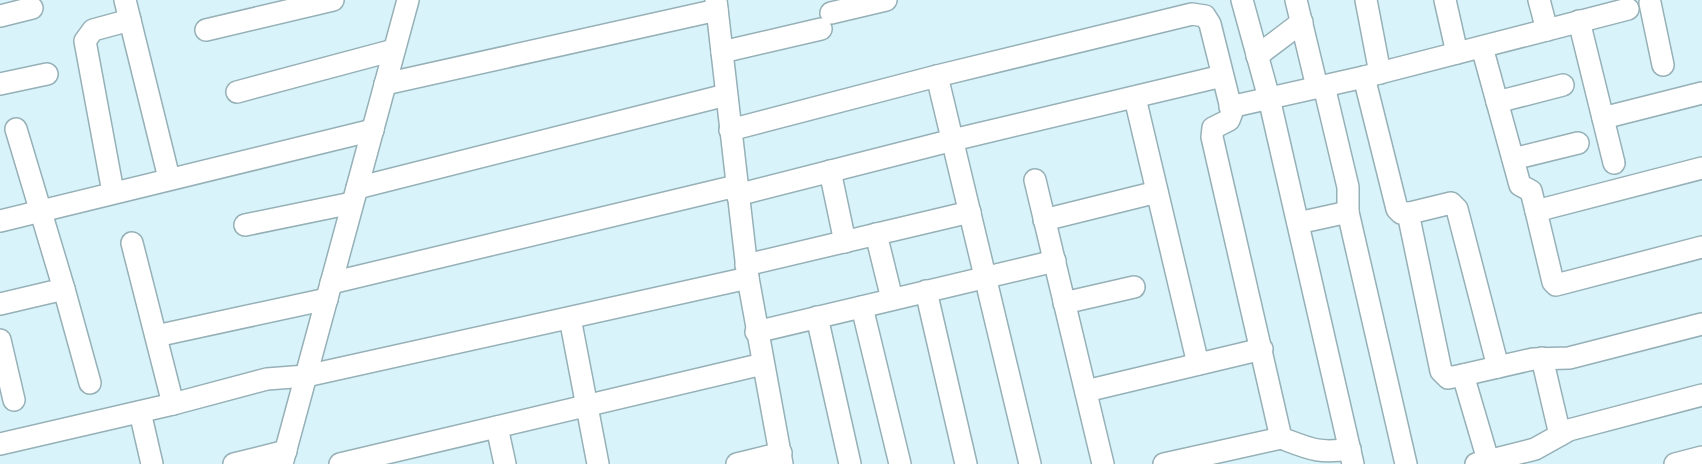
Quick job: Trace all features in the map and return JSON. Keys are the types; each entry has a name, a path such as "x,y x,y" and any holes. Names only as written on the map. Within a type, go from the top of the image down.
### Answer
{"street":[{"path":"206,30 333,0"},
{"path":"234,464 284,458 408,0"},
{"path":"722,52 826,21 886,0"},
{"path":"1164,464 1281,438 1316,451 1352,457 1269,98 1242,0"},
{"path":"1296,0 1348,187 1348,212 1406,464"},
{"path":"1366,0 1372,75 1397,209 1401,213 1408,213 1451,203 1457,208 1498,367"},
{"path":"1445,0 1457,53"},
{"path":"1539,0 1547,30"},
{"path":"1230,107 1372,75 1482,47 1579,21 1627,4 1657,2 1662,65"},
{"path":"385,84 716,5 747,271 756,332 781,459 736,464"},
{"path":"0,16 32,8"},
{"path":"113,192 85,41 93,30 128,10 169,178"},
{"path":"730,130 938,76 1198,14 1205,16 1210,24 1231,116 1229,120 1213,128 1212,136 1262,348 1281,438"},
{"path":"1579,21 1614,163"},
{"path":"1257,56 1302,22"},
{"path":"1482,47 1520,185 1531,191 1553,282 1556,285 1702,247"},
{"path":"237,92 394,50"},
{"path":"0,84 47,74"},
{"path":"938,76 1030,464"},
{"path":"156,336 329,291 737,191 830,171 1222,76"},
{"path":"1497,102 1563,86"},
{"path":"1604,118 1702,92"},
{"path":"245,224 726,95"},
{"path":"1135,98 1198,364"},
{"path":"16,129 90,383"},
{"path":"0,221 169,178 372,130"},
{"path":"1513,159 1578,143"},
{"path":"1536,211 1702,168"},
{"path":"830,171 845,242"},
{"path":"1035,180 1103,464"},
{"path":"1044,220 1157,192"},
{"path":"0,444 173,404 267,379 306,376 570,318 747,271 845,242 970,212"},
{"path":"1298,223 1348,212"},
{"path":"1408,213 1441,371 1448,378 1542,358 1569,358 1702,324"},
{"path":"876,234 892,299"},
{"path":"132,244 173,404"},
{"path":"756,332 1054,261"},
{"path":"1064,303 1134,287"},
{"path":"0,304 64,289"},
{"path":"926,291 966,464"},
{"path":"862,306 900,464"},
{"path":"817,317 850,464"},
{"path":"570,318 598,464"},
{"path":"0,340 4,374 14,400"},
{"path":"1086,392 1262,348"},
{"path":"1542,358 1560,435"},
{"path":"340,464 763,364"},
{"path":"1463,375 1482,462 1535,449 1569,430 1702,395"},
{"path":"140,412 152,464"},
{"path":"496,427 505,464"},
{"path":"1674,464 1702,457"}]}
